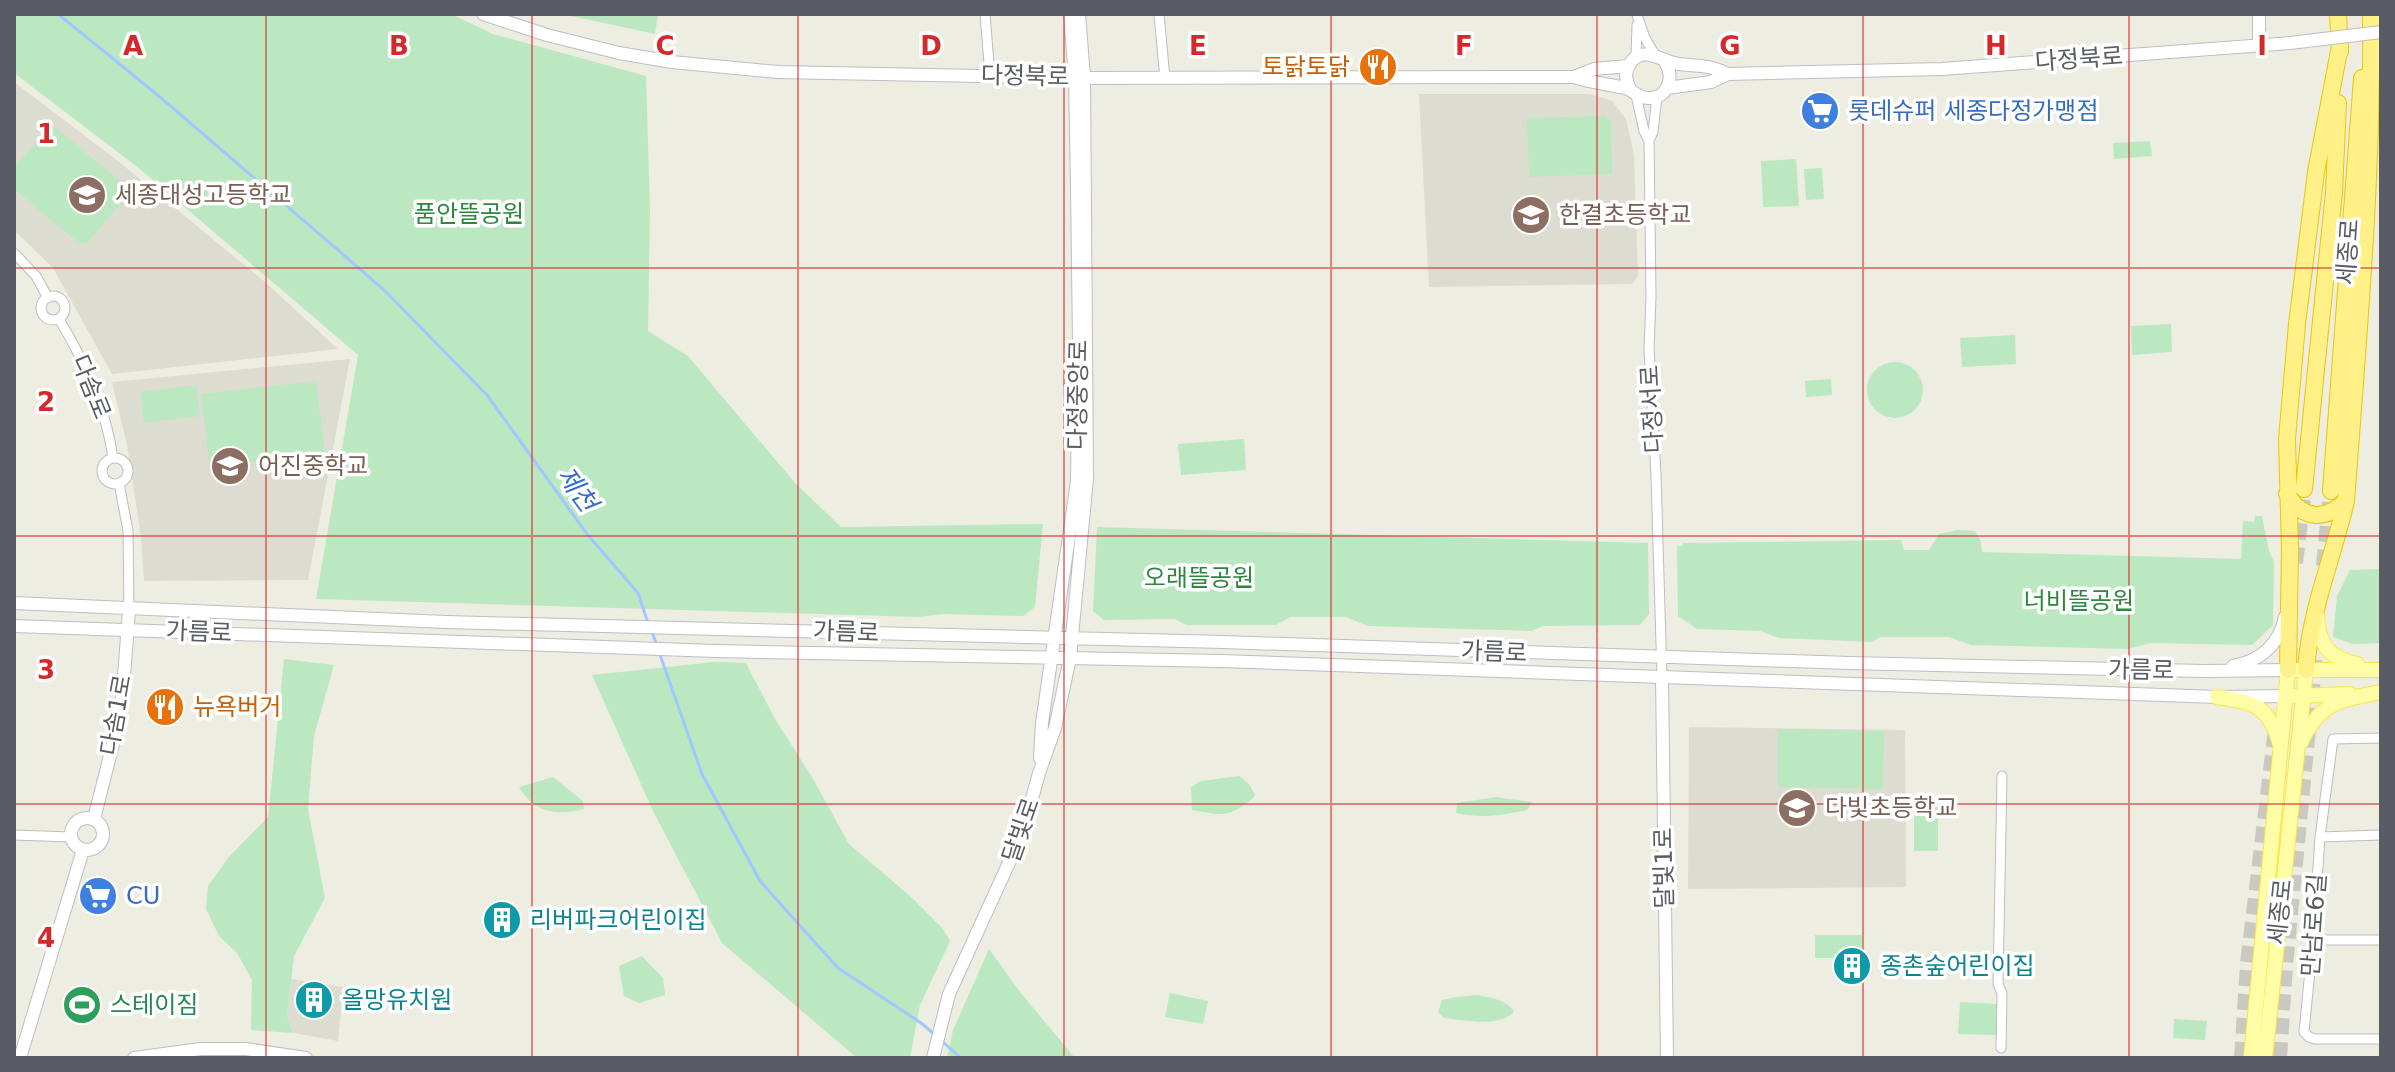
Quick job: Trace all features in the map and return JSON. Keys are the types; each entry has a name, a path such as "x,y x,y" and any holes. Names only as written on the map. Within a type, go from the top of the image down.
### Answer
{"highway":[{"name":"세종로","path":"2304,489 2334,192 2340,46 2338,14"},
{"name":"세종로","path":"2331,491 2364,56 2363,14"},
{"path":"2306,670 2316,607 2346,501 2369,169 2371,14"},
{"path":"2288,670 2290,549 2287,439 2297,324 2316,172 2340,46"},
{"path":"2287,494 2293,504 2309,514 2324,515 2346,501"}],"main road":[{"path":"2316,607 2320,639 2328,651 2341,660 2381,670"},
{"path":"2288,670 2381,670"},
{"name":"세종로","path":"2251,1058 2288,670"},
{"name":"세종로","path":"2265,1058 2306,670"},
{"path":"2286,696 2381,692"},
{"path":"2297,750 2321,710 2352,697 2381,692"},
{"path":"2217,697 2254,705 2265,711 2281,747"}],"street":[{"name":"다정북로","path":"483,14 619,53 672,62 778,72 1165,79 1574,77"},
{"path":"985,14 990,76"},
{"name":"다정중앙로","path":"1039,773 1042,723 1077,481 1080,78 1070,14"},
{"name":"다정중앙로","path":"1070,658 1087,478 1079,14"},
{"path":"1159,14 1165,79"},
{"path":"1637,14 1645,38 1671,74 1662,92 1649,141"},
{"path":"1637,14 1632,62 1626,74 1649,141"},
{"path":"2259,14 2259,46"},
{"name":"다정북로","path":"1728,74 1942,69 2259,46 2381,32"},
{"path":"1574,77 1594,69 1632,62 1648,54 1711,66 1728,74"},
{"path":"1574,77 1650,99 1662,92 1711,82 1728,74"},
{"name":"다정서로","path":"1649,141 1649,349 1662,677"},
{"name":"다솜로","path":"14,253 36,276 48,298"},
{"name":"다솜로","path":"48,298 59,298 64,303 64,314 59,319 47,318 42,312 42,304 48,298"},
{"name":"다솜로","path":"59,319 78,350 97,396 110,436 113,458"},
{"name":"다솜로","path":"113,458 124,463 128,470 126,478 119,483 107,481 103,474 103,466 113,458"},
{"name":"다솜로","path":"119,483 128,531 129,610"},
{"path":"2204,671 2242,664 2270,649 2283,628 2288,602"},
{"name":"가름로","path":"14,603 446,622 2204,671 2288,670"},
{"name":"다솜1로","path":"20,1057 83,850 98,846 103,837 101,827 94,819 117,728 129,610"},
{"name":"가름로","path":"14,626 715,651 1052,657 2217,697 2286,696"},
{"name":"달빛로","path":"933,1058 949,994 1023,832 1055,728 1070,658"},
{"name":"달빛1로","path":"1662,677 1667,1058"},
{"name":"만남로6길","path":"2381,738 2333,739 2320,837 2304,1032 2315,1039 2381,1039"},
{"path":"2001,1048 2002,993 1998,984 2002,776"},
{"path":"83,850 74,844 72,828 79,820 94,819"},
{"path":"14,835 71,837"},
{"path":"2320,837 2381,835"},
{"path":"2313,940 2381,940"},
{"path":"134,1058 201,1049 246,1049 306,1058"}],"shaded area":[{"name":"세종대성고등학교","path":"14,82 118,161 265,282 338,349 112,374 53,268 14,230"},
{"name":"한결초등학교","path":"1419,94 1591,94 1612,101 1626,119 1634,155 1638,276 1632,284 1429,287"},
{"name":"어진중학교","path":"350,359 308,580 144,581 141,537 127,445 112,382"},
{"name":"다빛초등학교","path":"1689,727 1905,730 1906,887 1688,889"},
{"path":"291,979 343,987 338,1041 293,1033 287,1015"}],"green space":[{"name":"품안뜰공원","path":"14,14 451,14 493,34 646,76 650,210 648,331 688,356 795,483 841,527 1043,524 1035,607 1023,616 942,614 918,617 316,599 358,355 140,169 14,73"},
{"path":"562,14 658,14 655,34"},
{"path":"1605,116 1611,122 1612,174 1529,177 1527,118"},
{"path":"49,127 56,128 125,185 128,195 87,243 80,244 14,189 14,167"},
{"path":"2150,141 2152,156 2114,159 2113,143"},
{"path":"1796,159 1799,206 1763,207 1761,161"},
{"path":"1822,168 1824,199 1806,200 1804,169"},
{"path":"2171,324 2172,352 2132,355 2131,326"},
{"path":"2015,335 2016,364 1962,367 1960,338"},
{"path":"1895,362 1915,370 1923,390 1915,410 1895,418 1875,410 1867,390 1875,370"},
{"path":"1831,379 1832,395 1806,397 1805,381"},
{"path":"316,381 325,453 210,467 201,394"},
{"path":"196,385 200,416 144,423 140,392"},
{"path":"1244,439 1246,470 1181,475 1178,444"},
{"name":"너비뜰공원","path":"2255,516 2262,516 2274,562 2273,625 2252,645 2151,643 2127,649 1971,645 1949,637 1880,637 1872,642 1779,638 1760,631 1697,629 1678,616 1677,546 1683,543 1901,540 1904,550 1929,550 1939,534 1957,530 1975,531 1982,552 2241,559 2243,521 2254,522"},
{"name":"오래뜰공원","path":"1097,527 1648,543 1649,614 1640,625 1543,626 1531,631 1368,626 1346,617 1290,617 1276,625 1186,625 1175,619 1104,620 1093,611"},
{"path":"2381,569 2381,643 2353,644 2333,637 2337,596 2350,570"},
{"path":"284,659 334,665 314,736 308,809 325,898 294,956 287,1015 293,1033 251,1030 252,980 237,953 219,936 206,909 208,886 229,857 268,817"},
{"path":"714,662 746,663 775,719 849,844 910,896 943,929 950,941 920,1005 910,1058 857,1058 722,943 653,811 592,675"},
{"path":"1778,729 1884,731 1883,789 1778,787"},
{"path":"1239,776 1250,785 1255,796 1246,803 1226,814 1192,810 1191,787 1201,781"},
{"path":"553,777 583,801 584,809 564,812 547,810 532,802 519,787"},
{"path":"1496,797 1532,802 1527,810 1500,815 1456,813 1457,803"},
{"path":"1914,799 1938,799 1938,851 1914,851"},
{"path":"1815,935 1862,935 1862,958 1815,958"},
{"path":"989,949 1075,1058 947,1058 953,1030"},
{"path":"642,956 663,978 665,995 639,1003 624,996 619,966"},
{"path":"1170,993 1208,1001 1203,1024 1165,1017"},
{"path":"1478,995 1503,1002 1514,1012 1499,1020 1481,1022 1444,1018 1438,1012 1442,1000"},
{"path":"1960,1002 1997,1004 1996,1035 1958,1034"},
{"path":"2174,1019 2207,1021 2205,1040 2173,1038"}],"waterway":[{"name":"제천","path":"58,14 160,97 385,291 487,395 587,534 638,593 648,623"},
{"name":"제천","path":"651,630 657,645"},
{"name":"제천","path":"659,652 702,774 760,881 838,968 934,1034"},
{"name":"제천","path":"943,1042 961,1058"}],"tunnel":[{"path":"2295,563 2304,489"},
{"path":"2324,566 2331,491"},
{"path":"2279,1058 2315,657"},
{"path":"2242,1058 2248,964 2276,729"}],"place":[{"name":"토닭토닭","path":"1378,67"},
{"name":"롯데슈퍼 세종다정가맹점","path":"1820,111"},
{"name":"세종대성고등학교","path":"87,195"},
{"name":"한결초등학교","path":"1531,215"},
{"name":"어진중학교","path":"230,466"},
{"name":"뉴욕버거","path":"165,707"},
{"name":"다빛초등학교","path":"1797,808"},
{"name":"CU","path":"98,896"},
{"name":"리버파크어린이집","path":"502,920"},
{"name":"종촌숲어린이집","path":"1852,966"},
{"name":"올망유치원","path":"314,1000"},
{"name":"스테이짐","path":"82,1005"}]}
